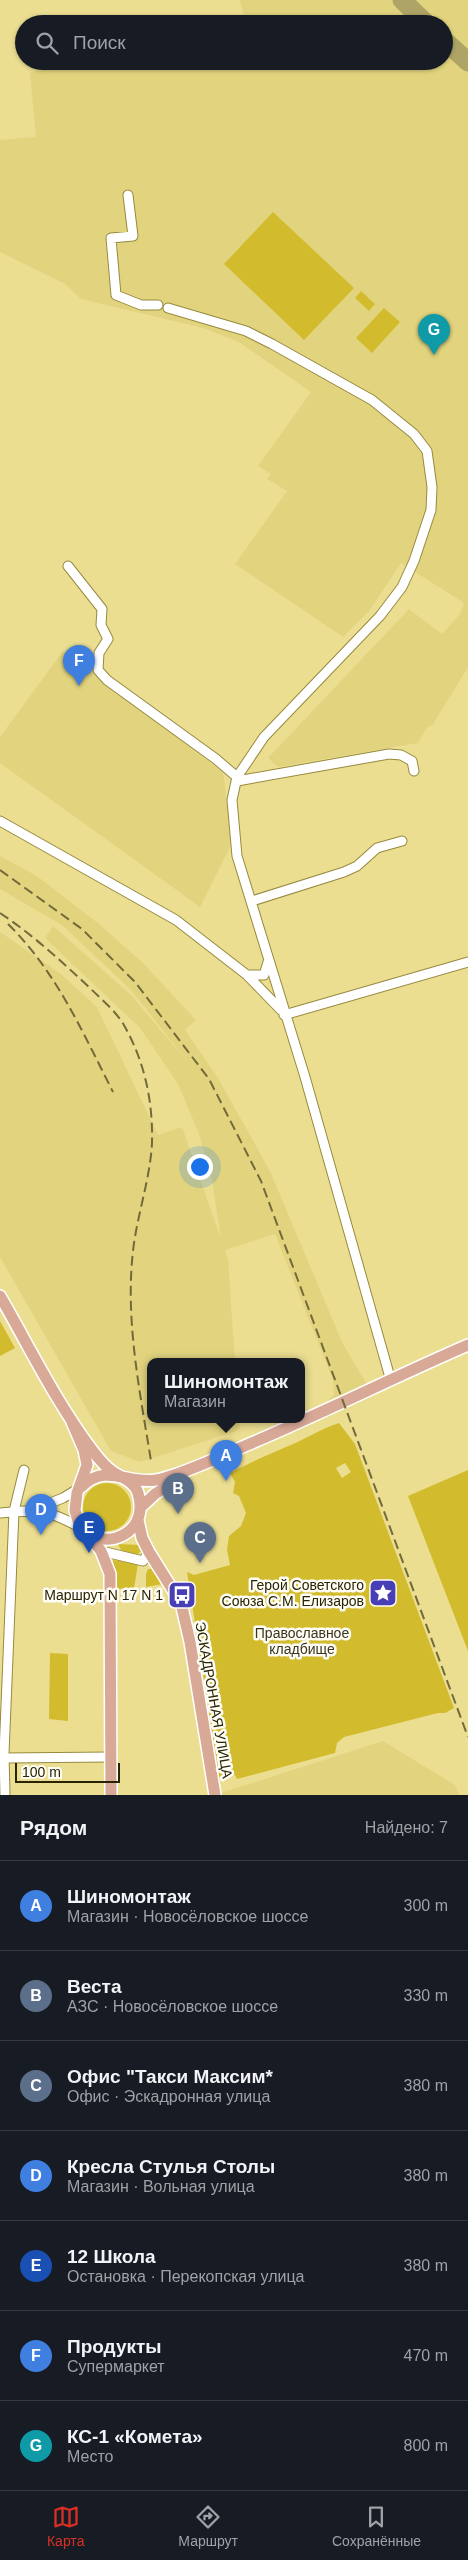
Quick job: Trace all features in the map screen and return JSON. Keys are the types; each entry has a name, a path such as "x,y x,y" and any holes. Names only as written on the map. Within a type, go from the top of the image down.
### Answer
{"main road":[{"path":"0,1296 72,1422 102,1462 124,1478 137,1491 141,1507 138,1520 142,1538 149,1552"},
{"path":"305,1420 468,1345"},
{"path":"72,1422 86,1457 87,1465 81,1487"},
{"path":"111,1795 110,1574 101,1551 84,1530 75,1510 77,1493 89,1479 100,1475 112,1474 124,1478 155,1480 195,1467 298,1423"},
{"path":"141,1507 155,1494 195,1467"},
{"path":"84,1530 93,1536 108,1540 127,1533 138,1520"},
{"name":"ЭСКАДРОННАЯ УЛИЦА","path":"149,1552 181,1603 190,1642 214,1795"}],"street":[{"path":"128,195 133,236 111,238 116,294 141,305 158,305"},
{"path":"168,308 246,331 272,344 372,400 414,434 427,451 432,487 429,520 402,587 380,616 264,737 237,779 232,800 237,856 269,958 284,1015 305,1076 391,1381"},
{"path":"68,566 102,608 101,626 108,639 99,653 98,670 107,680 216,759 237,779"},
{"path":"237,779 389,754 401,755 412,761 414,772"},
{"path":"0,820 176,920 220,952 247,975 276,1003 284,1015"},
{"path":"252,901 344,872 357,866 377,848 402,841"},
{"path":"247,975 264,975 268,969 269,958"},
{"path":"284,1015 468,962"},
{"path":"5,1795 2,1755 14,1512 24,1470"},
{"path":"0,1513 34,1509 63,1498 81,1487"},
{"path":"34,1509 61,1516 84,1530"},
{"path":"101,1551 143,1561 149,1552"},
{"path":"2,1755 111,1757"}],"shaded area":[{"path":"240,0 468,0 468,667 432,726 428,726 418,743 278,767 268,758 409,609 442,634 460,614 464,603 401,563 370,610 343,637 235,564 287,491 267,479 271,474 258,466 311,392 239,342 203,328 81,299 65,284 0,252 0,140 36,137 30,73 40,70 453,70 453,15 243,15"},
{"path":"63,651 223,772 232,843 200,907 0,763 0,737"},
{"path":"0,856 37,876 99,924 142,962 196,1020 185,1030 218,1078 270,1171 342,1342 366,1383 363,1390 321,1408 334,1395 333,1380 275,1234 225,1250 228,1259 235,1358 147,1358 147,1423 239,1423 240,1430 140,1462 111,1451 0,1257 0,932 61,974 97,1007 158,1135 182,1127 221,1239 212,1180 199,1134 178,1084 140,1028 45,938 53,926 131,995 191,1066 131,990 63,926 0,889"},
{"path":"383,1741 455,1785 459,1795 221,1795 221,1793"}],"green space":[{"path":"273,212 354,288 304,340 224,264"},
{"path":"361,291 375,304 369,311 355,298"},
{"path":"384,308 400,322 372,353 356,338"},
{"path":"0,1321 15,1348 0,1356"},
{"name":"Православное кладбище","path":"339,1423 355,1444 454,1708 445,1713 438,1713 344,1737 337,1743 335,1753 237,1779 235,1775 219,1777 187,1572 194,1575 230,1565 227,1550 229,1536 241,1526 246,1513 239,1496 233,1493 235,1482 230,1473","holes":["345,1463 351,1472 342,1478 336,1468"]},
{"path":"468,1470 468,1651 408,1496"},
{"path":"102,1483 112,1483 121,1487 127,1493 130,1498 130,1516 121,1527 112,1531 102,1531 93,1527 87,1521 83,1512 83,1502 87,1493 93,1487"},
{"path":"118,1544 140,1545 143,1550 136,1555 121,1550"},
{"path":"113,1560 138,1564 134,1588 115,1589"},
{"path":"148,1569 152,1569 163,1584 146,1587"},
{"path":"50,1653 68,1654 68,1721 49,1719"}],"taxiway":[{"path":"402,0 418,15"},
{"path":"453,48 468,62"}],"railway":[{"path":"0,870 82,929 135,982 209,1079 261,1181 468,1737"},
{"path":"0,913 24,930 114,1011 132,1041 143,1069 151,1113 152,1143 149,1170 133,1251 131,1304 138,1383 151,1461"},
{"path":"8,924 25,942 54,982 79,1025 113,1092"}],"place":[{"name":"КС-1 «Комета»","path":"434,355"},
{"name":"Продукты","path":"79,686"},
{"name":"Шиномонтаж","path":"226,1481"},
{"name":"Веста","path":"178,1514"},
{"name":"Кресла Стулья Столы","path":"41,1535"},
{"name":"12 Школа","path":"89,1553"},
{"name":"Офис \"Такси Максим*","path":"200,1563"},
{"name":"Герой Советского Союза С.М. Елизаров","path":"383,1593"},
{"name":"Маршрут N 17 N 1","path":"182,1595"}]}
